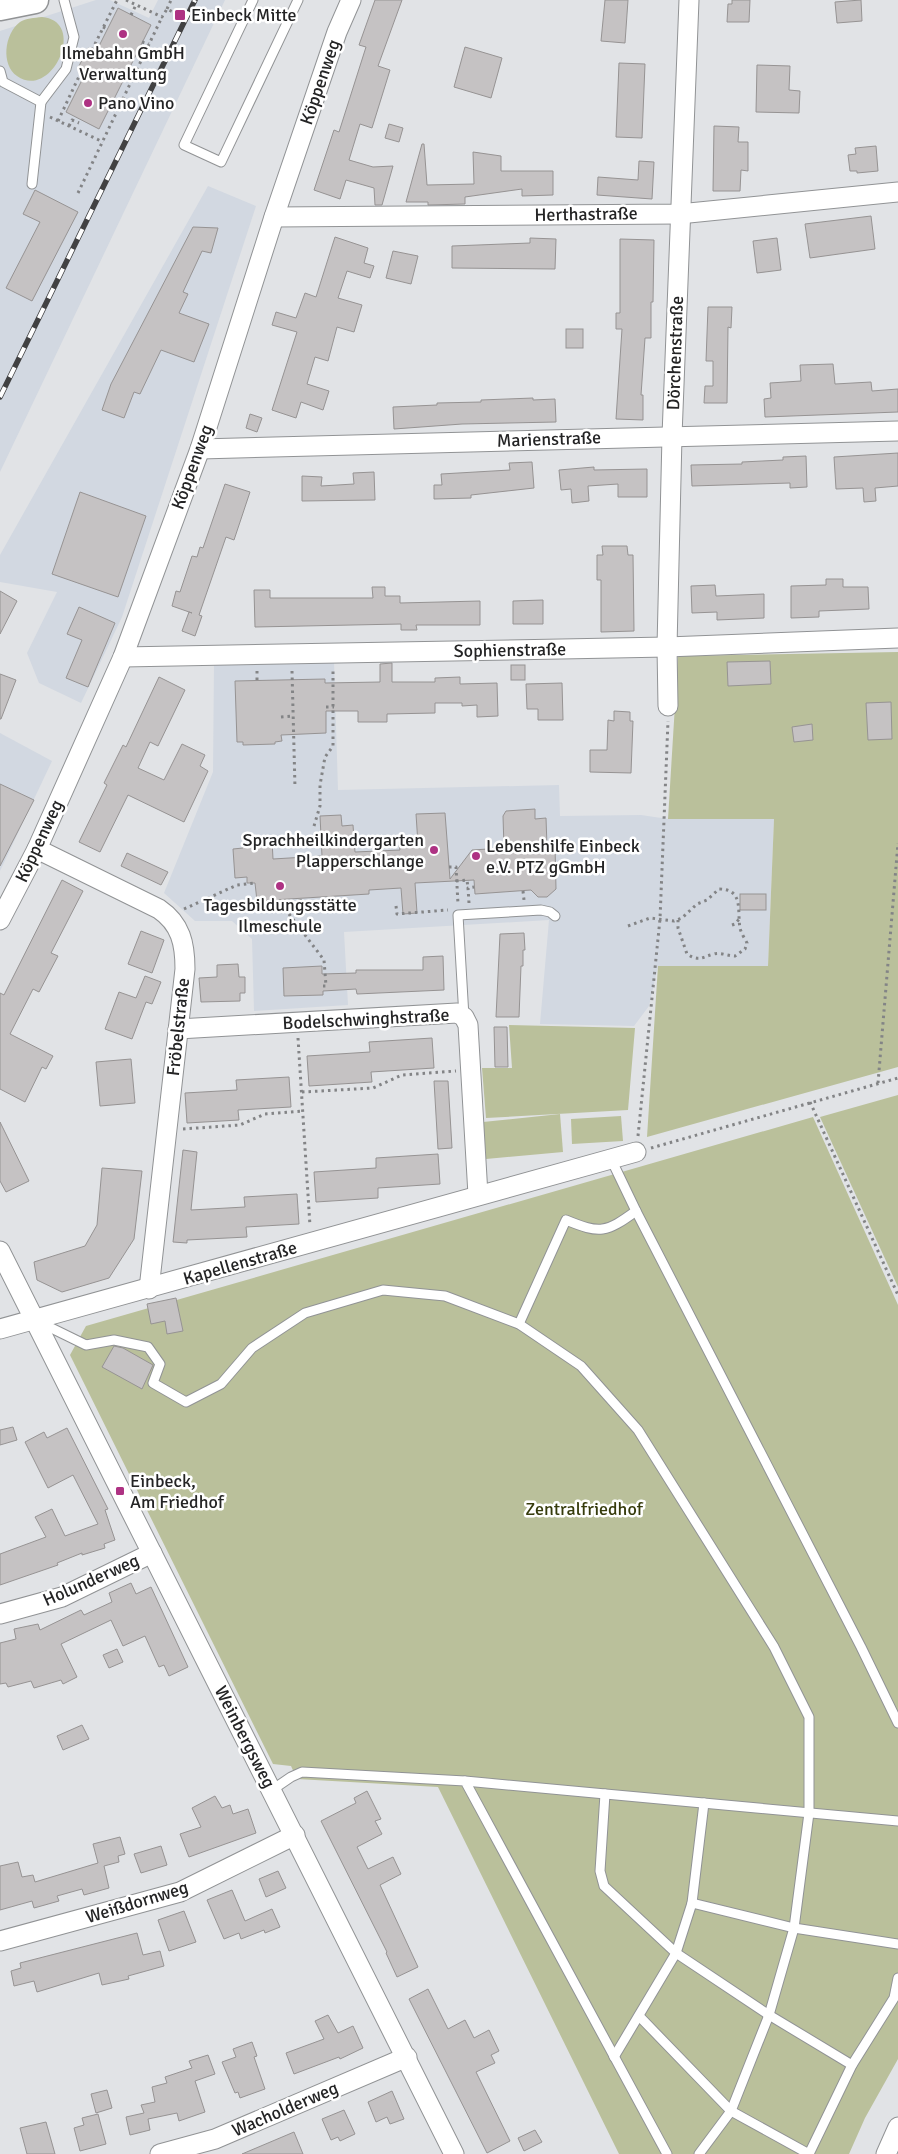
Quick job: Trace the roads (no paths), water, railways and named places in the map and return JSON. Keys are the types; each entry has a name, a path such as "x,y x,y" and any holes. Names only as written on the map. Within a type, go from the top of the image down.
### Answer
{"street":[{"path":"0,7 35,0"},
{"name":"Köppenweg","path":"0,920 36,849 123,657 200,448 274,218 337,32 350,0"},
{"name":"Dörchenstraße","path":"668,706 667,647 672,436 679,214 689,0"},
{"name":"Herthastraße","path":"274,218 679,214 898,192"},
{"name":"Marienstraße","path":"200,448 898,432"},
{"name":"Sophienstraße","path":"123,657 667,647 898,638"},
{"name":"Fröbelstraße","path":"36,849 160,910 172,919 181,935 185,954 149,1289"},
{"name":"Bodelschwinghstraße","path":"178,1029 457,1013 464,1017 468,1025 478,1195"},
{"name":"Kapellenstraße","path":"0,1329 636,1152"},
{"name":"Weinbergsweg","path":"0,1251 407,2057 454,2154"},
{"name":"Holunderweg","path":"0,1614 62,1597 152,1553"},
{"name":"Weißdornweg","path":"0,1941 180,1892 295,1835"},
{"name":"Wacholderweg","path":"160,2154 215,2139 407,2057"},
{"path":"886,2154 898,2127"}],"lane":[{"path":"32,184 41,102 66,69 74,37 64,0"},
{"path":"252,0 184,144 221,162 298,0"},
{"path":"0,71 3,82 41,102"},
{"path":"464,1017 458,912 469,914 541,910 550,912 555,916"},
{"path":"611,1158 636,1211 898,1722"},
{"path":"519,1324 566,1220 587,1228 603,1230 617,1225 636,1211"},
{"path":"35,1320 86,1345 114,1340 148,1347 160,1364 153,1383 186,1402 221,1384 252,1348 305,1313 383,1290 445,1296 519,1324 581,1366 638,1430 774,1647 809,1717 809,1812 794,1928 769,2015 730,2111 699,2154"},
{"path":"272,1790 302,1772 465,1781 898,1821"},
{"path":"465,1781 667,2154"},
{"path":"605,1794 600,1871 604,1886 676,1953 769,2015 852,2065"},
{"path":"614,2056 676,1953 692,1903 704,1803"},
{"path":"692,1903 794,1928 898,1944"},
{"path":"638,2016 730,2111 809,2154 852,2065 894,1998 898,1978"}],"railway":[{"path":"0,397 195,0"}],"place":[{"name":"Einbeck Mitte","path":"180,15"},
{"name":"Ilmebahn GmbH Verwaltung","path":"123,34"},
{"name":"Pano Vino","path":"88,103"},
{"name":"Sprachheilkindergarten Plapperschlange","path":"434,850"},
{"name":"Lebenshilfe Einbeck e.V. PTZ gGmbH","path":"476,856"},
{"name":"Tagesbildungsstätte Ilmeschule","path":"280,886"},
{"name":"Einbeck, Am Friedhof","path":"120,1491"}],"park label":[{"name":"Zentralfriedhof","path":"584,1509"}]}
